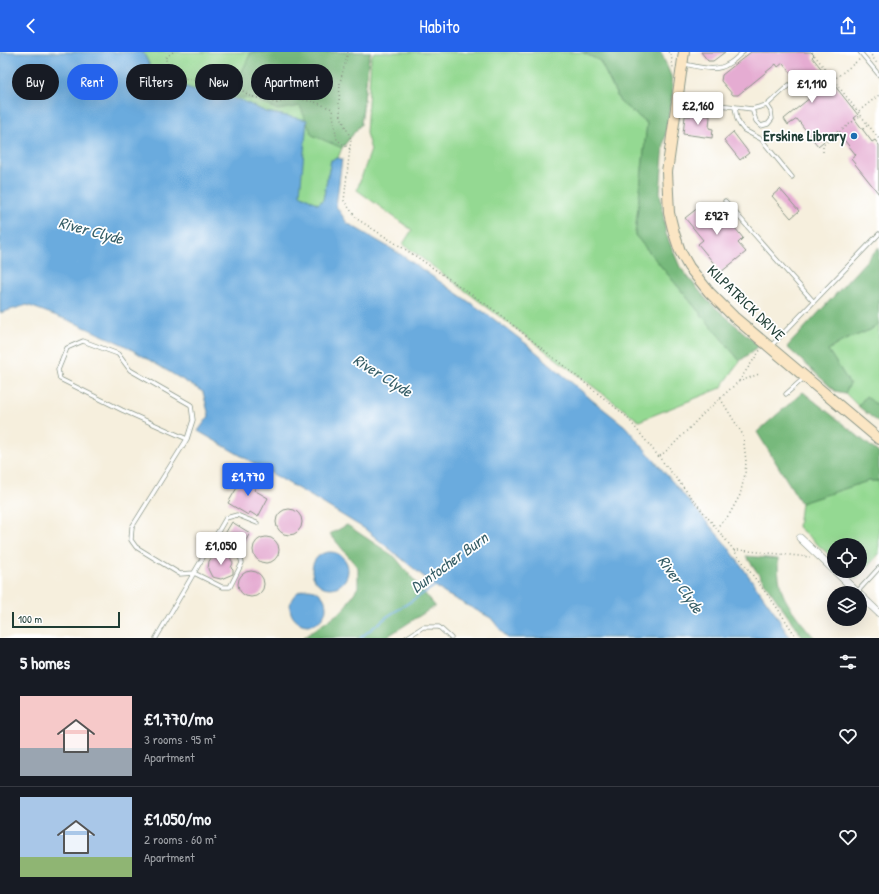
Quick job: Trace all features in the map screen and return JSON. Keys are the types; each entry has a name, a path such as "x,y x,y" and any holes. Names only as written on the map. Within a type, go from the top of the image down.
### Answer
{"street":[{"name":"KILPATRICK DRIVE","path":"684,52 676,99 667,172 670,213 674,233 689,267 709,292 734,317 879,439"},
{"path":"800,538 827,564"},
{"path":"842,578 850,586"},
{"path":"867,602 879,613"}],"lane":[{"path":"682,64 720,68 727,65 743,52"},
{"path":"860,52 879,75"},
{"path":"676,99 752,109 767,105 789,85"},
{"path":"752,109 756,121 761,126 768,124 772,119 771,111 767,105"},
{"path":"735,107 737,119 744,130 761,139 792,177"},
{"path":"725,201 813,302"},
{"path":"768,345 813,302 879,234"},
{"path":"187,439 122,410 60,379 58,370 67,348 83,341 118,354 130,370 191,405 193,420 187,439 132,527 131,540 136,547 180,574 194,574 222,587 230,587 242,564 240,556 213,540"},
{"path":"786,394 805,378"},
{"path":"156,638 226,518 237,515 257,523"},
{"path":"864,586 879,568"},
{"path":"406,638 423,627 439,627 451,638"}],"path":[{"path":"173,52 165,58 169,66 182,78 233,84 250,96 277,103 294,98 315,102 332,109 337,140 350,149"},
{"path":"348,52 340,82 339,103 341,117 351,139 344,201 357,219 414,255 493,309 626,416 734,551 776,606 797,638"},
{"path":"812,52 879,139"},
{"path":"869,52 878,63 879,68"},
{"path":"833,80 863,56"},
{"path":"858,112 879,95"},
{"path":"823,152 823,145 861,115"},
{"path":"863,129 868,125"},
{"path":"659,457 672,447 720,398 738,382 768,345"},
{"path":"738,382 758,374"},
{"path":"716,528 729,515 740,496 746,474 743,435 720,398"},
{"path":"734,551 738,550 809,557 816,553"}],"green space":[{"path":"143,52 371,52 369,57 361,124 342,148 338,158 331,160 323,200 318,204 299,194 307,120 266,112 241,100 243,100 243,64 195,64 195,90 187,87 187,64 149,64"},
{"path":"251,52 371,52 369,57 361,124 342,148 312,135 300,106 278,110 257,100 333,100 333,64 251,64 251,99 243,98 243,69"},
{"path":"374,52 582,52 600,61 620,102 647,123 635,235 740,361 721,388 639,421 403,244 412,230 357,190 371,150 366,133 371,57"},
{"path":"582,52 661,52 671,76 673,91 664,143 660,192 666,234 680,267 706,299 759,346 740,361 635,235 647,123 620,102 600,61"},
{"path":"879,247 879,324 870,330 843,341 828,350 850,384 845,393 835,391 787,347"},
{"path":"879,324 879,407 866,396 858,406 845,393 850,384 828,350 843,341 870,330"},
{"path":"803,392 879,453 879,481 868,481 801,503 757,432"},
{"path":"866,396 879,407 879,423 858,406"},
{"path":"868,481 879,481 879,554 867,567 867,538 827,538 827,553 798,527 801,503"},
{"path":"347,525 395,557 435,606 385,638 303,638 343,610 358,587 358,568 330,534"},
{"path":"746,556 778,559 780,581 785,599 797,617 815,638 803,638"}],"water":[{"name":"River Clyde","path":"0,52 143,52 149,64 126,64 126,100 187,100 187,87 195,90 195,100 241,100 266,112 307,120 300,194 318,204 323,200 331,160 338,158 342,159 336,206 347,223 397,252 491,317 528,345 625,426 728,547 773,610 790,638 507,638 491,618 444,593 365,529 198,431 209,416 203,392 124,345 73,322 27,305 0,313"},
{"path":"334,552 343,557 347,563 347,577 343,583 334,588 326,588 317,583 313,577 312,566 317,557 323,553"},
{"path":"312,589 321,594 325,600 325,614 321,620 312,625 304,625 295,620 291,614 290,603 295,594 301,590"}],"building":[{"path":"701,52 725,52 713,61 708,61"},
{"path":"751,52 811,52 814,55 812,57 858,115 854,118 872,142 875,140 879,145 879,194 851,159 856,155 837,131 818,146 797,119 788,125 784,119 811,97 783,63 778,67 776,64 738,95 733,95 721,81 722,75"},
{"path":"691,114 710,116 709,128 713,129 712,138 683,134 685,116 691,116"},
{"path":"733,132 749,153 740,160 724,140"},
{"path":"780,189 799,211 791,218 772,196"},
{"path":"704,203 713,214 720,209 743,238 738,243 746,252 721,272 698,244 703,240 685,218"},
{"path":"245,474 259,482 254,490 268,498 258,517 250,512 248,515 228,503"},
{"path":"289,509 298,513 302,522 298,531 289,535 280,531 276,522 280,513"},
{"path":"232,522 250,533 242,547 223,537"},
{"path":"266,537 275,541 279,550 275,559 266,563 257,559 253,550 257,541"},
{"path":"218,553 226,554 230,557 233,563 231,568 233,570 233,574 221,579 212,577 208,569 209,561"},
{"path":"251,571 261,574 264,584 261,594 251,597 241,594 238,584 241,574"}],"waterway":[{"name":"Duntocher Burn","path":"360,638 388,616 438,584"}],"place":[{"name":"Erskine Library","path":"854,136"}]}
